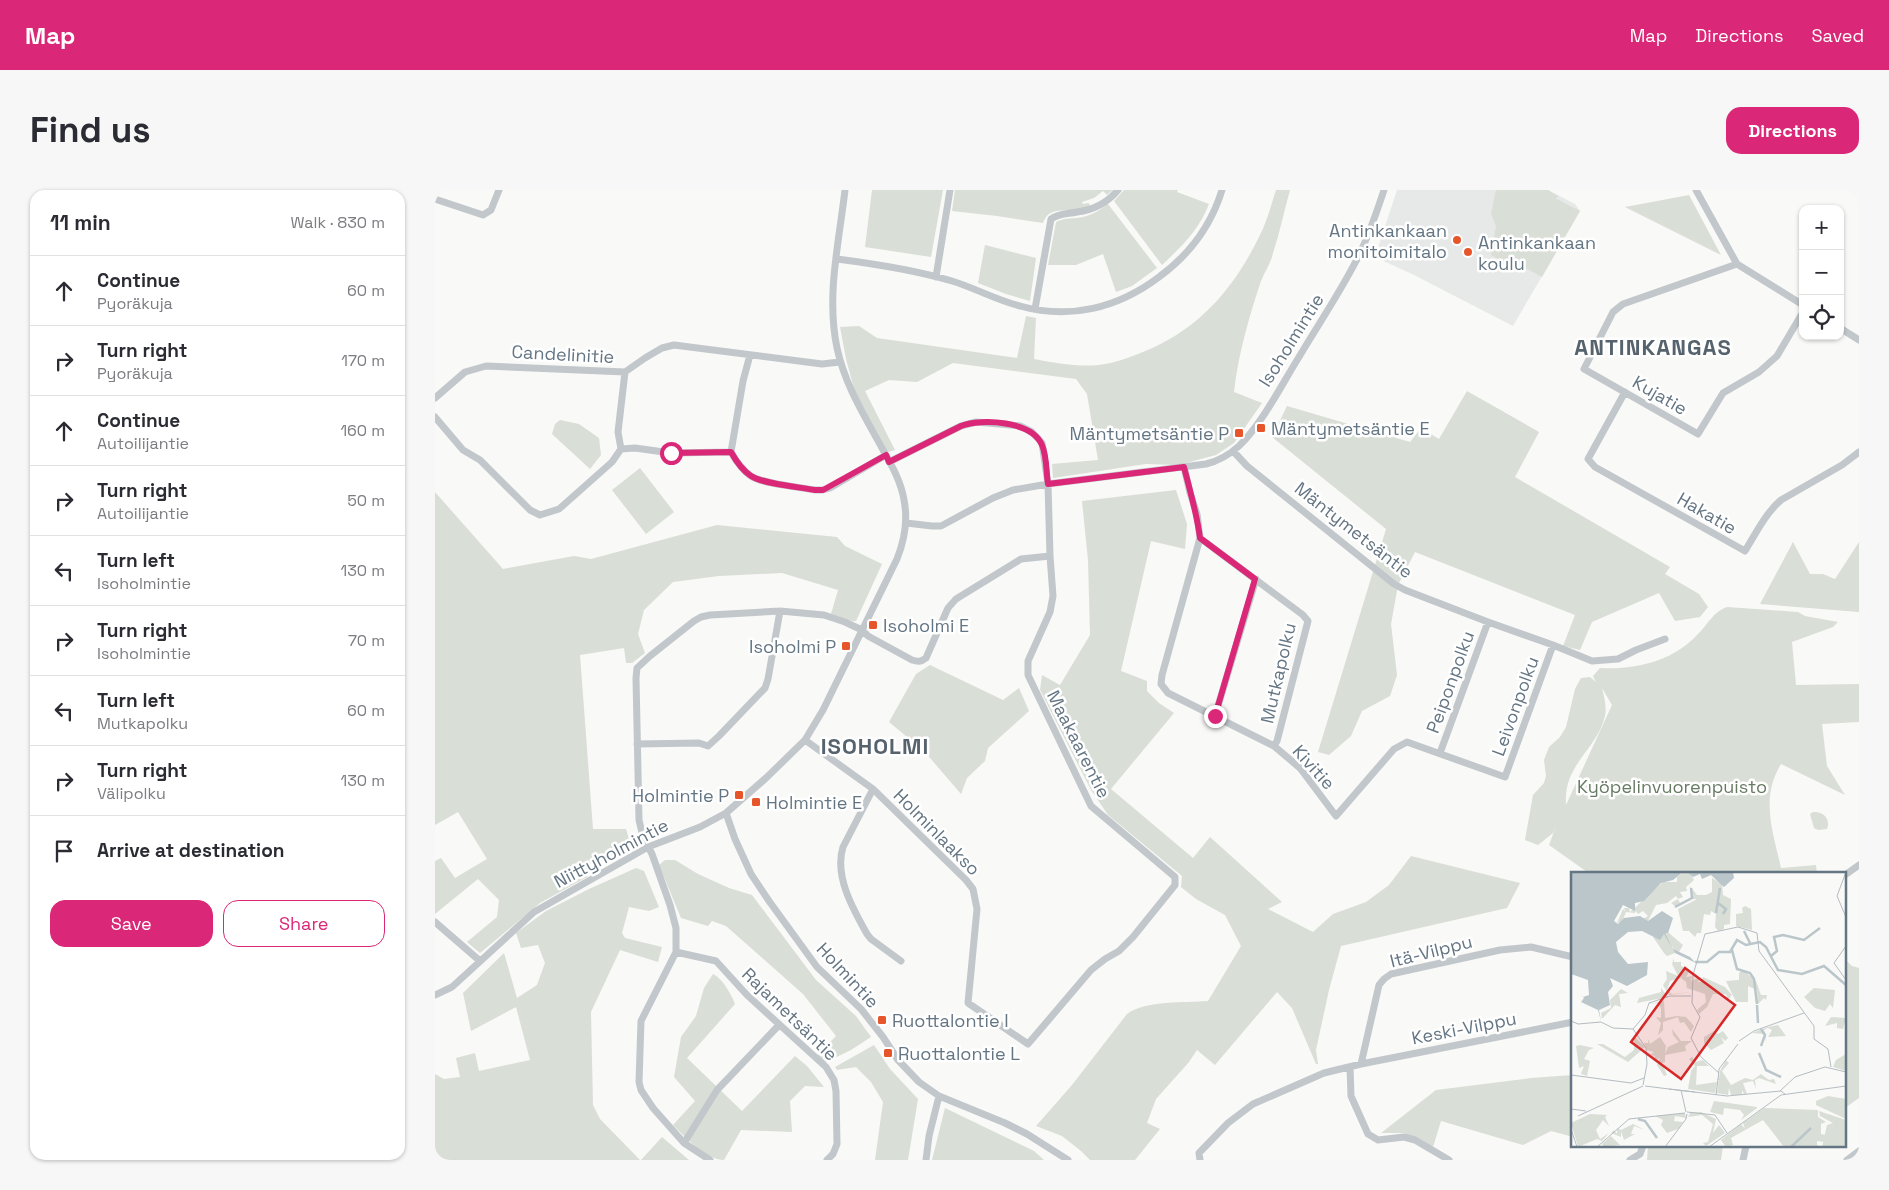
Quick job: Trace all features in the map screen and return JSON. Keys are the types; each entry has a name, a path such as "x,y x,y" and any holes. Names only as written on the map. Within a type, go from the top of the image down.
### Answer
{"street":[{"path":"435,199 483,215 491,210 499,190"},
{"name":"Niittyholmintie","path":"435,995 451,987 534,912 648,847 700,827 726,813 805,740 823,710 897,559 906,523 902,490 849,388 840,362 833,304 845,190"},
{"path":"936,277 950,190"},
{"path":"1035,309 1051,219 1055,216 1079,212 1104,203 1119,190"},
{"path":"837,259 881,265 936,277 971,287 1019,306 1071,311 1093,308 1123,300 1146,287 1175,265 1199,238 1212,217 1222,190"},
{"name":"Isoholmintie","path":"906,523 941,526 1007,493 1048,484 1212,462 1233,451 1256,425 1329,308 1356,261 1369,233 1384,190"},
{"path":"1696,190 1737,264 1799,303"},
{"name":"Kujatie","path":"1737,264 1623,304 1613,312 1584,370 1698,434 1723,393 1759,372 1777,356 1799,319"},
{"path":"1844,331 1859,340"},
{"name":"Candelinitie","path":"435,398 465,372 486,366 625,372 645,358 674,344 822,364 840,362"},
{"path":"621,449 635,448 671,453 731,452 743,381 750,355"},
{"path":"435,417 463,450 480,460 530,510 540,515 559,509 612,462 621,449 618,432 625,372"},
{"name":"Hakatie","path":"1625,392 1588,459 1595,467 1745,551 1765,518 1781,500 1842,465 1859,452"},
{"name":"Maakaarentie","path":"731,452 737,463 752,477 763,481 823,490 887,459 968,424 983,422 1020,426 1032,432 1042,443 1048,484 1053,596 1052,606 1028,661 1027,675 1091,806 1175,877 1175,885 1133,937 1119,951 1105,959"},
{"name":"Mäntymetsäntie","path":"1233,451 1247,466 1394,584 1488,622 1553,645"},
{"path":"1184,467 1189,493 1197,514 1200,538"},
{"name":"Mutkapolku","path":"1200,538 1303,615 1308,621 1274,746"},
{"name":"Kivitie","path":"1200,538 1162,674 1161,684 1168,693 1274,746 1300,768 1336,816 1399,745 1407,742 1415,743 1440,753"},
{"path":"710,1160 684,1143 645,1098 639,1082 641,1021 676,952 677,928 643,837 639,820 637,668 701,617 780,611 824,615 845,622 863,630 869,636 912,660 922,661 926,658 948,608 956,599 1021,558 1050,556"},
{"path":"1215,716 1255,579"},
{"path":"637,744 699,743 708,746 719,736 765,688 780,611"},
{"name":"Peiponpolku","path":"1440,753 1488,622"},
{"name":"Leivonpolku","path":"1440,753 1505,776 1553,645 1592,661 1618,659 1665,639"},
{"name":"Holminlaakso","path":"805,740 873,789 973,889 977,909 968,1003 1028,1044 1091,970 1105,959"},
{"path":"873,789 843,847 841,853 843,878 847,892 867,934 901,961"},
{"name":"Holmintie","path":"726,813 735,839 751,874 769,901 817,967 861,1008 909,1073 939,1096 1005,1123 1068,1160"},
{"path":"1847,874 1859,865"},
{"path":"435,922 480,961"},
{"name":"Itä-Vilppu","path":"1361,1064 1379,985 1384,978 1391,974 1500,950 1531,947 1571,957"},
{"name":"Rajametsäntie","path":"676,952 716,961 747,995 826,1067 834,1080 836,1091 837,1144 833,1154 827,1160"},
{"name":"Keski-Vilppu","path":"1200,1160 1199,1153 1206,1145 1228,1123 1253,1104 1325,1073 1361,1064 1571,1022"},
{"path":"684,1143 717,1090 779,1025"},
{"path":"1350,1067 1351,1096 1367,1134 1378,1140 1404,1136 1415,1140 1449,1160"},
{"path":"926,1160 929,1136 939,1096"},
{"path":"1630,1160 1640,1154 1642,1148"},
{"path":"1847,1160 1859,1151"}],"shaded area":[{"name":"Antinkankaan koulu","path":"1397,190 1548,190 1575,204 1580,211 1513,326 1379,259 1379,245"}],"green space":[{"path":"872,190 943,190 931,257 865,247"},
{"path":"955,190 1113,190 1107,195 1103,191 1094,198 1082,202 1083,204 1089,203 1090,206 1078,210 1052,213 1045,218 1043,223 952,211"},
{"path":"1124,190 1178,190 1177,192 1209,204 1195,230 1162,265 1114,201"},
{"path":"1276,190 1290,190 1272,257 1261,281 1248,322 1238,364 1234,392 1262,403 1234,443 1216,455 1178,465 1146,464 1053,478 1052,464 1098,460 1087,394 1076,379 953,363 917,382 889,380 865,391 895,450 888,452 855,392 840,327 859,326 877,338 1017,358 1026,316 1036,318 1034,359 1083,365 1099,365 1121,360 1163,343 1197,320 1212,306 1238,274 1249,256 1264,225"},
{"path":"1496,190 1548,190 1558,196 1555,201 1557,199 1580,211 1542,277 1522,266 1511,266 1491,255 1496,226 1491,214"},
{"path":"1689,195 1721,255 1625,207"},
{"path":"1108,204 1157,268 1132,286 1116,292 1103,254 1076,265 1048,265 1056,222 1063,219 1087,216"},
{"path":"985,245 1036,258 1030,301 978,283"},
{"path":"1467,391 1539,432 1515,477 1670,567 1665,574 1699,594 1708,607 1700,617 1675,621 1659,593 1592,622 1580,650 1563,646 1575,615 1415,552 1398,585 1391,624 1397,675 1390,696 1362,711 1351,736 1329,755 1318,752 1386,529 1272,437 1287,406 1410,442 1421,428 1439,439"},
{"path":"560,420 579,424 599,438 601,455 590,469 552,434 555,424"},
{"path":"640,468 674,512 646,534 612,490"},
{"path":"1176,490 1187,524 1185,549 1151,541 1121,671 1147,681 1147,691 1159,703 1174,713 1111,789 1193,858 1210,837 1282,902 1268,909 1313,932 1333,914 1366,902 1389,885 1411,856 1520,883 1507,908 1341,946 1316,1050 1318,1064 1316,1064 1292,1008 1277,992 1215,1065 1197,1050 1189,1062 1156,1099 1147,1123 1160,1129 1135,1160 1090,1160 1062,1136 1036,1126 1072,1085 1127,1014 1144,1006 1155,1004 1208,1001 1241,946 1225,915 1196,899 1181,887 1182,876 1108,815 1091,790 1040,690 1042,675 1060,685 1090,635 1088,560 1082,501"},
{"path":"435,492 503,569 574,556 591,559 717,525 837,537 845,546 882,564 856,621 831,614 838,590 782,573 719,576 673,582 644,610 638,634 645,653 632,663 626,663 624,648 580,655 593,829 626,829 631,846 591,864 587,877 540,903 480,953 467,942 497,917 499,900 478,879 435,914 435,861 441,858 455,878 487,859 458,812 435,825"},
{"path":"1793,542 1810,574 1823,574 1835,579 1859,542 1859,612 1760,604"},
{"name":"Kyöpelinvuorenpuisto","path":"1727,607 1798,612 1805,616 1838,622 1833,627 1792,642 1796,685 1859,684 1859,722 1822,724 1827,766 1845,795 1781,764 1771,790 1770,815 1781,868 1816,865 1817,872 1587,872 1549,845 1556,826 1553,833 1538,845 1525,840 1533,795 1544,783 1546,776 1544,760 1549,747 1560,737 1566,727 1575,689 1581,678 1590,677 1596,682 1593,676 1600,668 1641,665 1666,657 1689,643 1715,615","holes":["1602,688 1612,705 1566,805 1566,791 1570,779 1601,728 1605,716"]},
{"path":"930,665 1003,700 1019,688 1029,711 988,748 985,761 967,778 961,794 924,751 889,722 916,674"},
{"path":"1813,812 1825,816 1828,822 1827,829 1818,830 1814,828 1810,814"},
{"path":"665,860 675,860 698,874 729,888 752,895 816,980 856,1016 871,1037 851,1050 822,1064 815,1058 836,1036 803,994 726,926 712,921 708,926 681,918 659,865"},
{"path":"636,868 644,871 659,907 649,911 629,907 622,933 625,938 662,947 658,962 620,950 591,1012 593,1105 600,1119 640,1160 435,1160 435,1074 444,1079 460,1077 456,1058 475,1053 479,1071 530,1060 516,1007 471,1031 463,993 504,953 517,998 537,985 545,963 538,945 521,948 516,933 546,911"},
{"path":"1847,961 1852,966 1859,968 1859,1098 1847,1107"},
{"path":"713,974 717,976 729,991 735,1004 687,1058 742,1111 795,1056 807,1066 824,1087 805,1086 790,1101 792,1132 741,1130 724,1160 717,1159 703,1152 673,1125 695,1101 674,1077 681,1037 696,1016 704,988"},
{"path":"874,1045 890,1069 918,1099 908,1160 875,1160 883,1102 871,1082 856,1067 837,1070 835,1067"},
{"path":"1571,1075 1571,1136 1551,1131 1523,1145 1441,1121 1433,1147 1404,1133 1381,1133 1436,1090 1531,1078"},
{"path":"945,1108 1034,1151 1044,1160 932,1160"},
{"path":"662,1137 689,1160 641,1160"},
{"path":"1648,1148 1723,1148 1721,1160 1647,1160"}],"place":[{"name":"Antinkankaan monitoimitalo","path":"1457,240"},
{"name":"Antinkankaan koulu","path":"1468,252"},
{"name":"Mäntymetsäntie E","path":"1261,428"},
{"name":"Mäntymetsäntie P","path":"1239,433"},
{"name":"Isoholmi E","path":"873,625"},
{"name":"Isoholmi P","path":"846,646"},
{"name":"Holmintie P","path":"739,795"},
{"name":"Holmintie E","path":"756,802"},
{"name":"Ruottalontie I","path":"882,1020"},
{"name":"Ruottalontie L","path":"888,1053"}],"district":[{"name":"ANTINKANGAS","path":"1653,347"},
{"name":"ISOHOLMI","path":"875,746"}],"route":[{"path":"671,453 731,452 737,463 752,477 763,481 823,490 841,482 886,455 889,462 961,426 983,422 1020,426 1037,436 1044,450 1048,484 1184,467 1189,493 1197,514 1200,538 1255,579 1215,716"}]}
